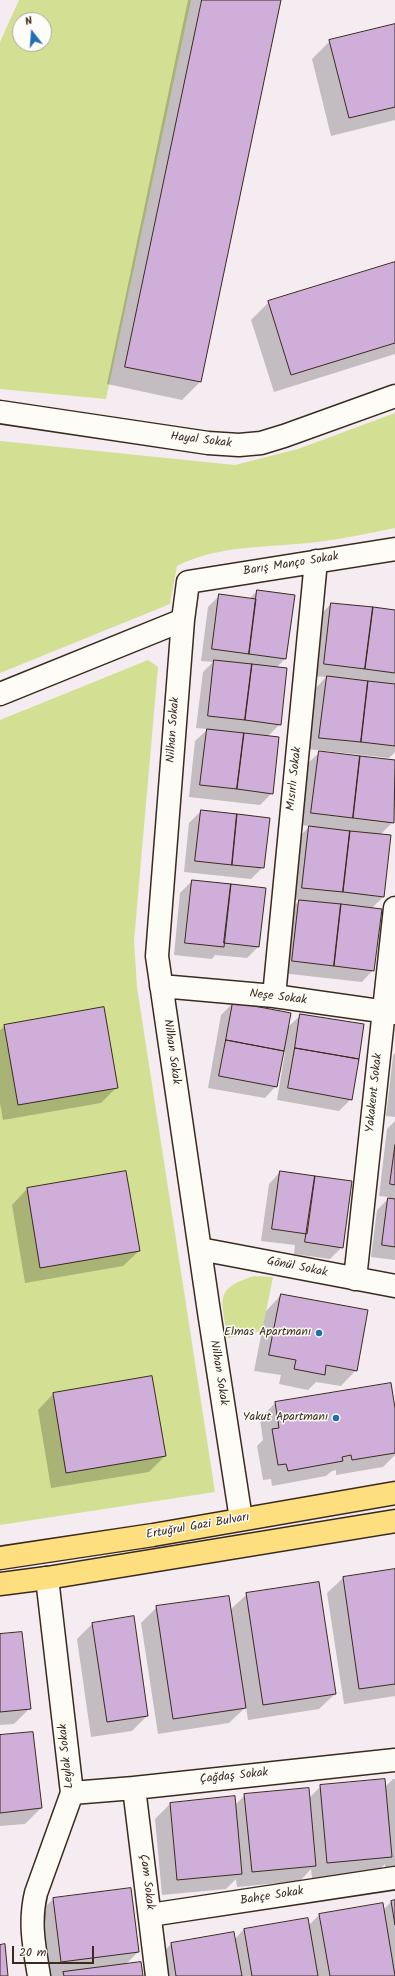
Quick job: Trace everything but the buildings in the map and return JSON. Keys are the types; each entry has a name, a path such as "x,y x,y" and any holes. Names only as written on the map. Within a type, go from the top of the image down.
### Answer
{"main road":[{"name":"Ertuğrul Gazi Bulvarı","path":"0,1558 153,1535 395,1493"},
{"path":"0,1584 48,1578 395,1521"}],"street":[{"name":"Hayal Sokak","path":"0,412 208,443 239,445 261,443 284,436 395,396"},
{"name":"Barış Manço Sokak","path":"188,582 395,549"},
{"name":"Mısırlı Sokak","path":"274,996 316,561"},
{"name":"Nilhan Sokak","path":"188,582 183,620 157,956 242,1520"},
{"path":"0,694 183,620"},
{"name":"Yakakent Sokak","path":"355,1279 389,1013 395,908"},
{"name":"Neşe Sokak","path":"161,986 274,996 389,1013"},
{"name":"Gönül Sokak","path":"200,1249 395,1286"},
{"name":"Leylak Sokak","path":"39,1976 32,1926 32,1910 36,1893 72,1793 48,1578"},
{"name":"Çağdaş Sokak","path":"72,1793 134,1788 395,1760"},
{"name":"Çam Sokak","path":"134,1788 157,1976"},
{"name":"Bahçe Sokak","path":"150,1915 395,1878"}],"green space":[{"path":"19,0 191,0 106,399 0,389 0,42 12,15 12,52 52,52 52,12 14,12"},
{"path":"395,413 395,528 327,541 228,550 193,559 177,566 170,604 0,673 0,441 235,465 298,449"},
{"path":"148,660 158,667 134,941 137,987 215,1492 0,1525 0,720"},
{"path":"254,1276 273,1277 262,1331 228,1338 223,1298 231,1286"}],"place":[{"name":"Elmas Apartmanı","path":"319,1333"},
{"name":"Yakut Apartmanı","path":"336,1418"}]}
